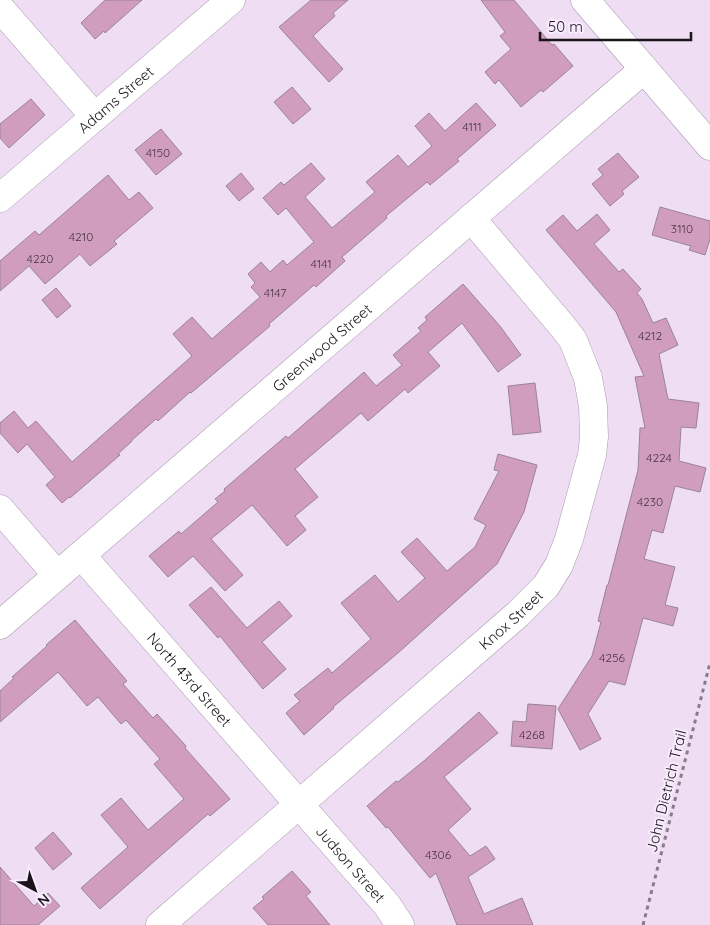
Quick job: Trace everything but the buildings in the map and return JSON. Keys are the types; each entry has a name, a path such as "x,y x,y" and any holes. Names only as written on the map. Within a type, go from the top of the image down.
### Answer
{"street":[{"path":"585,0 710,146"},
{"name":"Adams Street","path":"0,198 95,117 222,3"},
{"path":"0,8 95,117"},
{"name":"Greenwood Street","path":"0,625 644,69"},
{"name":"Knox Street","path":"160,925 299,804 523,619 559,566 569,539 592,455 594,437 593,406 588,378 573,340 471,218"},
{"path":"0,509 57,575"},
{"name":"North 43rd Street","path":"80,555 299,804"},
{"name":"Judson Street","path":"299,804 387,905 400,925"}],"path":[{"name":"John Dietrich Trail","path":"644,925 710,663"}]}
